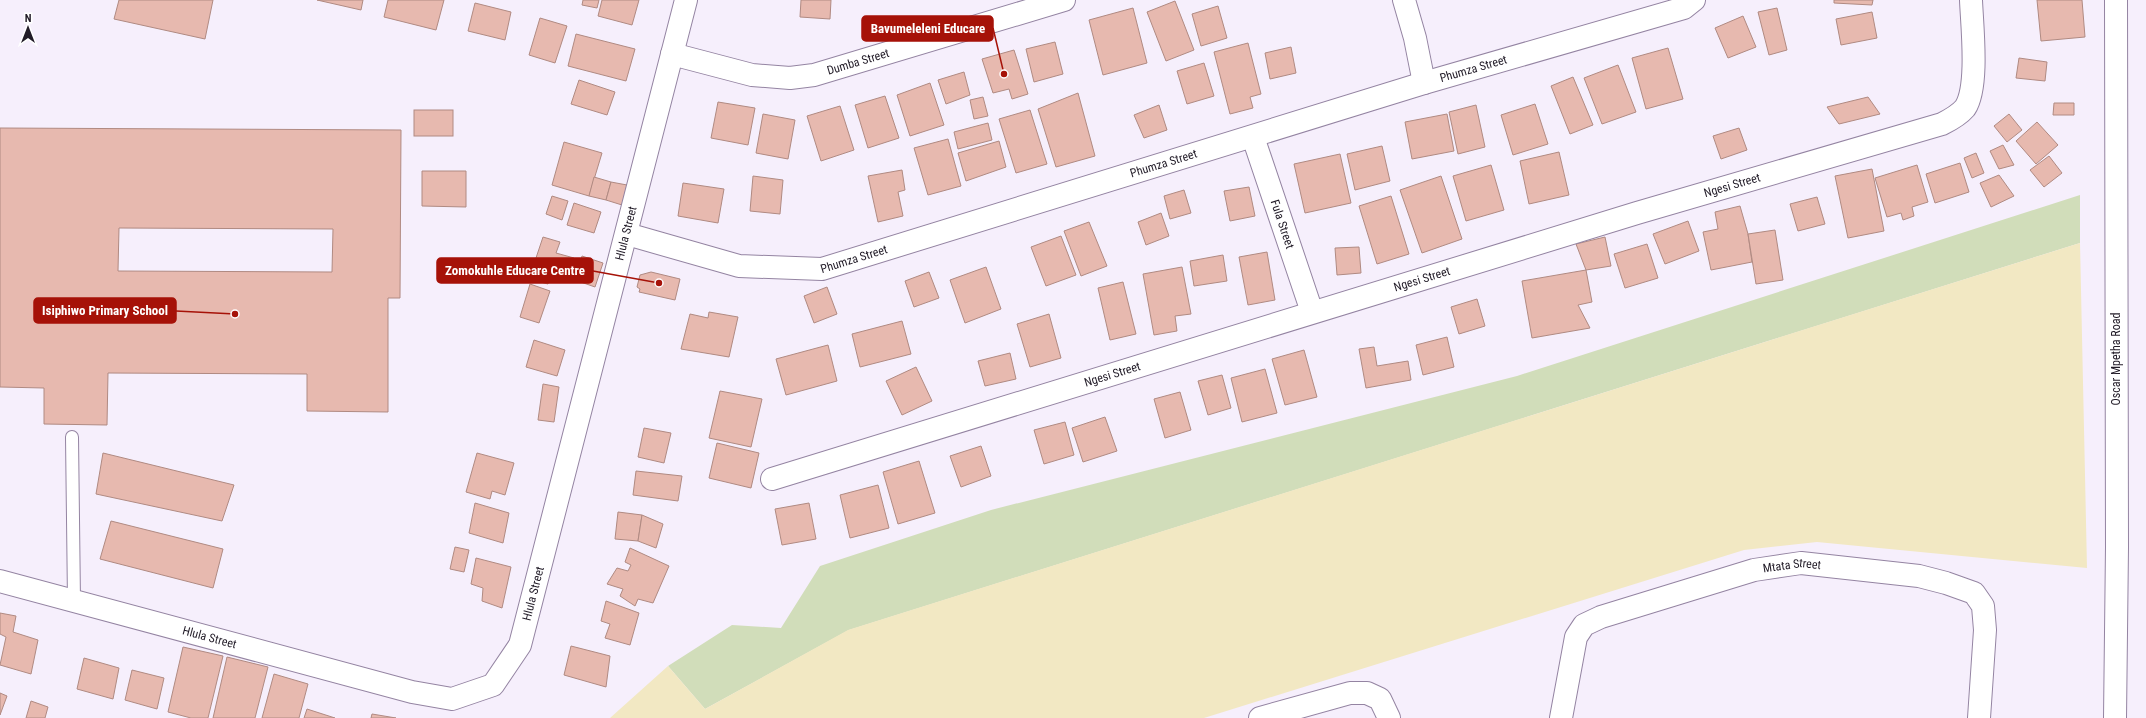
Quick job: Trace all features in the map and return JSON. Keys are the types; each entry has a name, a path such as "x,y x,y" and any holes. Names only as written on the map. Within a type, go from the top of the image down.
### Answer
{"street":[{"name":"Hlula Street","path":"0,580 412,692 452,699 494,685 520,644 627,234 686,0"},
{"name":"Dumba Street","path":"672,54 752,75 771,78 806,76 935,40 1064,0"},
{"path":"1404,0 1415,38 1424,83"},
{"name":"Phumza Street","path":"627,234 739,266 822,268 1253,137 1424,83 1684,8 1694,0"},
{"name":"Ngesi Street","path":"772,479 1637,213 1942,124 1957,115 1965,107 1972,84 1973,62 1971,0"},
{"name":"Oscar Mpetha Road","path":"2115,718 2117,547 2116,0"},
{"name":"Fula Street","path":"1253,137 1312,312"},
{"name":"Mtata Street","path":"1561,718 1576,636 1584,625 1601,617 1754,570 1801,563 1919,576 1960,586 1974,594 1983,606 1985,630 1979,718"},
{"path":"1260,718 1350,693 1367,694 1380,699 1389,718"}],"lane":[{"path":"72,437 74,601"}],"green space":[{"path":"2080,195 2080,243 849,630 705,709 668,666 732,625 781,628 820,566 991,510 1517,376"}],"sand":[{"path":"2080,243 2087,568 1817,542 1744,550 1204,718 610,718 668,666 705,709 848,630"}],"building":[{"path":"119,0 213,0 205,39 114,19"},
{"path":"317,0 363,0 361,10"},
{"path":"388,0 444,0 436,30 384,17"},
{"path":"583,0 599,0 597,8 582,5"},
{"path":"602,0 639,0 632,25 598,16"},
{"path":"801,0 831,0 830,19 800,17"},
{"path":"1834,0 1873,0 1872,5 1834,3"},
{"path":"2037,0 2082,0 2085,37 2041,41"},
{"path":"1175,1 1194,50 1166,61 1147,12"},
{"path":"475,3 511,12 505,40 468,31"},
{"path":"1218,6 1227,38 1201,46 1192,14"},
{"path":"1133,8 1147,63 1103,75 1089,20"},
{"path":"1777,8 1787,50 1769,55 1758,12"},
{"path":"1872,12 1877,38 1841,45 1836,19"},
{"path":"1743,16 1756,47 1728,58 1715,28"},
{"path":"540,18 567,26 555,63 529,55"},
{"path":"576,34 635,49 626,81 568,66"},
{"path":"1055,42 1063,74 1034,82 1026,49"},
{"path":"1248,43 1261,94 1250,97 1253,108 1230,114 1214,52"},
{"path":"1291,47 1296,73 1270,79 1265,53"},
{"path":"1668,48 1683,99 1646,109 1632,58"},
{"path":"1014,50 1028,94 1012,99 1009,89 993,93 982,59"},
{"path":"2019,58 2047,62 2045,81 2016,78"},
{"path":"1204,63 1214,96 1187,104 1177,71"},
{"path":"1618,65 1636,112 1602,124 1584,78"},
{"path":"964,72 970,95 946,104 938,80"},
{"path":"1573,77 1593,125 1570,134 1551,86"},
{"path":"579,80 615,92 607,115 571,104"},
{"path":"930,83 944,125 910,136 897,95"},
{"path":"1078,93 1095,156 1056,167 1038,109"},
{"path":"885,96 899,138 868,148 855,105"},
{"path":"983,97 988,116 974,119 970,100"},
{"path":"1868,97 1880,114 1839,124 1827,107"},
{"path":"718,102 755,108 748,145 711,138"},
{"path":"2054,103 2074,103 2074,115 2053,115"},
{"path":"1535,104 1548,144 1513,155 1501,115"},
{"path":"1159,105 1167,130 1144,138 1134,115"},
{"path":"1476,105 1485,147 1458,154 1449,112"},
{"path":"840,106 854,150 821,161 807,116"},
{"path":"414,110 453,110 453,136 414,136"},
{"path":"1030,110 1047,164 1016,173 999,119"},
{"path":"763,114 795,120 788,159 756,153"},
{"path":"1447,114 1454,151 1412,159 1405,122"},
{"path":"2009,114 2022,130 2007,142 1994,126"},
{"path":"2037,122 2058,145 2036,164 2016,141"},
{"path":"988,123 992,140 958,149 954,132"},
{"path":"0,128 401,130 400,298 388,298 388,412 307,411 307,374 108,373 107,425 44,424 44,388 0,387","holes":["119,228 333,229 332,272 118,271"]},
{"path":"1739,128 1747,150 1721,159 1713,136"},
{"path":"948,139 961,186 928,195 914,148"},
{"path":"999,141 1006,167 966,181 958,153"},
{"path":"564,142 602,153 589,196 552,185"},
{"path":"2003,145 2014,165 1999,169 1990,151"},
{"path":"1382,146 1390,181 1355,190 1347,154"},
{"path":"1559,152 1569,195 1529,204 1520,161"},
{"path":"1976,153 1984,173 1972,178 1964,158"},
{"path":"1340,154 1351,203 1305,213 1294,164"},
{"path":"2049,156 2062,173 2044,187 2030,170"},
{"path":"1960,163 1969,192 1935,203 1926,174"},
{"path":"1491,165 1504,210 1466,221 1453,176"},
{"path":"1917,165 1928,202 1912,207 1914,216 1903,220 1901,213 1887,217 1875,178"},
{"path":"1872,169 1884,231 1848,238 1835,176"},
{"path":"902,170 905,190 898,192 903,216 878,222 868,176"},
{"path":"422,171 466,171 466,207 422,206"},
{"path":"1999,175 2014,196 1991,207 1980,183"},
{"path":"753,176 783,180 780,214 750,211"},
{"path":"1441,176 1462,239 1422,253 1400,190"},
{"path":"594,177 611,182 606,200 589,196"},
{"path":"611,182 627,185 622,205 606,200"},
{"path":"683,183 724,189 718,223 678,216"},
{"path":"1249,187 1255,216 1230,221 1224,191"},
{"path":"1184,190 1191,213 1170,219 1164,196"},
{"path":"552,196 568,201 562,220 546,214"},
{"path":"1391,196 1409,254 1377,264 1359,206"},
{"path":"1817,197 1825,224 1798,231 1790,204"},
{"path":"574,203 601,212 594,233 567,225"},
{"path":"1740,206 1748,234 1752,262 1711,270 1703,232 1718,229 1715,212"},
{"path":"1161,213 1169,236 1146,245 1138,222"},
{"path":"1688,221 1699,251 1665,264 1653,234"},
{"path":"1089,222 1107,266 1081,276 1064,231"},
{"path":"1775,230 1783,280 1756,284 1748,234"},
{"path":"1061,236 1076,275 1046,286 1031,247"},
{"path":"543,237 560,242 556,253 574,258 568,279 551,273 548,284 529,279"},
{"path":"1605,237 1611,266 1586,270 1576,244"},
{"path":"1647,244 1658,278 1625,288 1614,254"},
{"path":"1359,247 1361,273 1337,275 1335,248"},
{"path":"1267,252 1275,300 1248,305 1239,257"},
{"path":"1223,255 1227,281 1194,286 1190,261"},
{"path":"582,256 603,263 595,287 575,280"},
{"path":"986,267 1001,309 965,323 950,280"},
{"path":"1182,267 1191,314 1175,316 1177,331 1154,335 1143,274"},
{"path":"1586,270 1592,302 1578,305 1590,328 1532,338 1522,281"},
{"path":"651,272 680,279 675,300 639,292 640,289 637,287 640,275"},
{"path":"929,272 939,298 914,307 905,281"},
{"path":"1123,282 1136,334 1110,340 1098,288"},
{"path":"530,284 550,291 539,323 520,317"},
{"path":"827,287 837,314 814,323 804,296"},
{"path":"1477,299 1485,326 1459,334 1451,307"},
{"path":"709,312 738,317 729,357 681,349 690,314 708,318"},
{"path":"1049,314 1061,358 1030,367 1017,324"},
{"path":"902,321 911,354 860,367 852,334"},
{"path":"1447,337 1454,367 1423,375 1416,345"},
{"path":"534,340 565,350 557,376 526,367"},
{"path":"828,345 837,381 786,395 776,359"},
{"path":"1374,347 1377,366 1408,361 1411,380 1366,388 1359,349"},
{"path":"1304,350 1317,397 1285,405 1272,359"},
{"path":"1010,353 1016,379 985,386 978,361"},
{"path":"916,367 932,401 902,415 886,381"},
{"path":"1265,369 1277,413 1242,422 1231,378"},
{"path":"1222,375 1231,408 1208,415 1198,381"},
{"path":"543,384 559,387 554,422 538,420"},
{"path":"720,391 762,399 751,447 709,438"},
{"path":"1180,392 1191,430 1165,438 1154,399"},
{"path":"1105,417 1117,451 1083,462 1072,428"},
{"path":"1065,422 1074,455 1044,464 1034,430"},
{"path":"644,428 671,433 664,463 638,457"},
{"path":"717,443 759,453 751,488 709,478"},
{"path":"981,446 991,476 961,487 950,456"},
{"path":"103,453 234,485 222,521 96,494"},
{"path":"477,453 514,463 505,495 492,491 490,499 466,492"},
{"path":"919,461 935,513 898,524 883,472"},
{"path":"636,471 682,476 678,501 633,495"},
{"path":"878,485 889,528 850,538 840,495"},
{"path":"475,503 509,513 503,543 469,533"},
{"path":"809,503 816,539 782,545 775,509"},
{"path":"618,512 642,515 638,541 615,539"},
{"path":"642,515 663,524 656,548 638,541"},
{"path":"111,521 223,549 213,588 100,559"},
{"path":"455,547 469,550 464,572 450,569"},
{"path":"630,548 669,566 653,603 638,599 635,606 620,596 623,589 607,584 617,568 628,571 631,565 625,562"},
{"path":"476,558 511,567 502,608 482,601 483,588 471,584"},
{"path":"606,601 639,613 630,645 605,638 610,624 601,621"},
{"path":"0,613 16,616 13,632 38,640 31,674 0,665 6,637 0,634"},
{"path":"571,646 610,656 606,687 564,675"},
{"path":"183,647 223,656 208,718 191,718 168,712"},
{"path":"227,657 268,667 255,718 213,718"},
{"path":"84,658 119,668 113,699 77,689"},
{"path":"132,670 164,678 157,709 125,700"},
{"path":"274,674 308,684 299,718 262,718"},
{"path":"0,693 7,696 0,715"},
{"path":"31,701 48,707 45,718 26,718"},
{"path":"307,709 335,718 304,718"},
{"path":"372,714 396,718 371,718"}],"place":[{"name":"Bavumeleleni Educare","path":"1004,74"},
{"name":"Zomokuhle Educare Centre","path":"659,283"},
{"name":"Isiphiwo Primary School","path":"235,314"}]}
